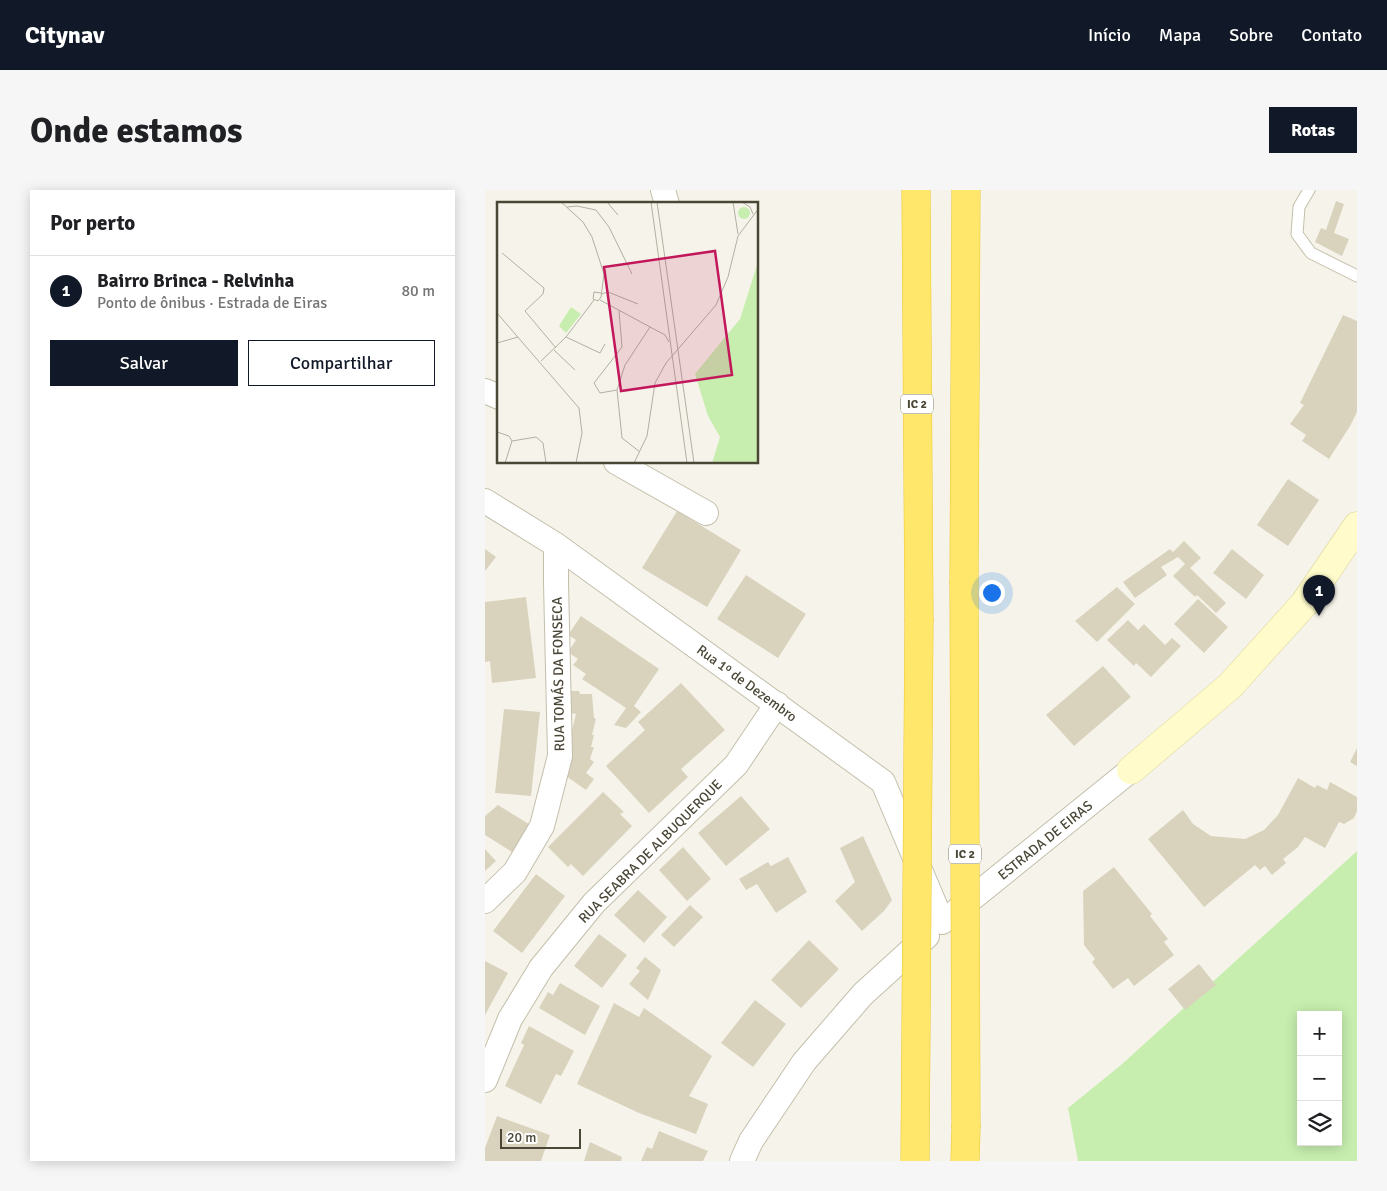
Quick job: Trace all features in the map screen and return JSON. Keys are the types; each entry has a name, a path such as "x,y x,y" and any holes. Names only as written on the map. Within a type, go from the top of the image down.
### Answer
{"highway":[{"name":"IC 2","path":"915,190 919,619 915,1161"},
{"name":"IC 2","path":"965,1161 964,581 966,190"}],"street":[{"path":"485,391 497,396"},
{"path":"620,464 706,513"},
{"name":"Rua 1º de Dezembro","path":"485,501 556,545 883,782 942,922"},
{"name":"ESTRADA DE EIRAS","path":"742,1161 751,1141 804,1062 863,994 942,922 1131,770 1230,686 1304,604 1357,526"},
{"name":"RUA TOMÁS DA FONSECA","path":"485,901 515,872 542,826 560,756 555,583 556,545"},
{"name":"RUA SEABRA DE ALBUQUERQUE","path":"485,1080 510,1019 541,968 594,903 736,765 777,704"}],"lane":[{"path":"1309,190 1299,207 1297,234 1311,253 1357,276"}],"green space":[{"path":"1357,851 1357,1161 1078,1161 1068,1108 1121,1065"}],"building":[{"path":"1336,201 1344,204 1334,233 1349,239 1342,256 1315,242 1321,228 1326,230"},
{"path":"1343,315 1357,321 1357,412 1329,459 1302,441 1306,435 1290,424 1304,405 1300,403"},
{"path":"1288,479 1319,500 1288,546 1257,525"},
{"path":"677,511 741,550 707,607 642,568"},
{"path":"1184,541 1201,558 1190,568 1226,603 1216,613 1197,595 1195,597 1173,576 1185,564 1178,557 1161,567 1167,575 1135,598 1123,582 1170,549 1173,552"},
{"path":"485,549 496,557 485,571"},
{"path":"1232,549 1264,575 1246,599 1213,573"},
{"path":"746,575 806,614 778,658 717,619"},
{"path":"1117,587 1135,604 1097,642 1075,621"},
{"path":"526,597 536,678 492,683 490,661 485,662 485,602"},
{"path":"1198,599 1228,627 1204,653 1174,624"},
{"path":"581,616 659,669 634,706 641,712 626,728 614,725 626,708 582,679 586,674 573,665 578,659 568,652 576,640 568,635"},
{"path":"1128,620 1138,630 1144,624 1165,645 1172,638 1181,646 1151,677 1136,663 1134,666 1107,640"},
{"path":"1103,666 1131,697 1074,746 1046,715"},
{"path":"681,683 725,730 681,769 688,777 649,813 606,766 645,730 638,722"},
{"path":"566,691 592,694 594,718 596,719 591,747 594,747 590,759 594,762 586,773 594,779 586,790 566,776 569,728 572,730 576,714 567,712"},
{"path":"504,709 540,712 531,796 495,793"},
{"path":"1357,748 1357,766 1350,762"},
{"path":"1298,778 1315,788 1317,785 1327,790 1330,782 1357,797 1357,811 1354,818 1344,824 1339,822 1325,848 1305,837 1298,847 1283,859 1286,863 1272,875 1265,866 1260,870 1255,865 1204,907 1148,839 1183,810 1193,824 1211,836 1245,839 1264,830 1278,815"},
{"path":"603,792 624,812 620,814 632,826 583,876 571,864 568,867 548,847"},
{"path":"741,796 770,829 726,866 698,833"},
{"path":"498,805 532,826 515,854 485,835 485,816"},
{"path":"863,836 892,900 884,911 862,931 835,901 855,882 840,848"},
{"path":"683,847 711,879 687,901 659,870"},
{"path":"485,849 496,861 485,871"},
{"path":"788,857 807,892 776,913 757,884 746,890 739,879 768,862 771,866"},
{"path":"1114,867 1152,914 1150,916 1168,939 1164,942 1174,955 1134,986 1128,978 1113,989 1092,962 1095,959 1084,945 1083,891"},
{"path":"536,874 565,896 522,953 493,931"},
{"path":"638,890 667,917 644,943 614,915"},
{"path":"690,905 703,917 674,947 661,935"},
{"path":"599,934 627,955 602,988 574,966"},
{"path":"809,940 839,969 801,1008 771,980"},
{"path":"645,957 661,970 648,1000 629,984 640,971 636,968"},
{"path":"485,961 508,973 485,1015"},
{"path":"1199,964 1216,985 1185,1010 1168,989"},
{"path":"560,983 600,1006 585,1035 539,1008 548,992 553,995"},
{"path":"755,1000 786,1024 753,1067 721,1043"},
{"path":"614,1003 639,1017 644,1008 712,1056 689,1096 708,1104 696,1134 639,1113 577,1084"},
{"path":"529,1026 574,1051 561,1076 556,1074 541,1104 505,1086 524,1045 521,1043"},
{"path":"497,1116 550,1135 541,1161 485,1161 485,1148"},
{"path":"659,1131 708,1151 703,1161 641,1161 647,1147 652,1149"},
{"path":"590,1142 622,1157 621,1161 584,1161"}],"place":[{"name":"Bairro Brinca - Relvinha","path":"1319,616"}]}
